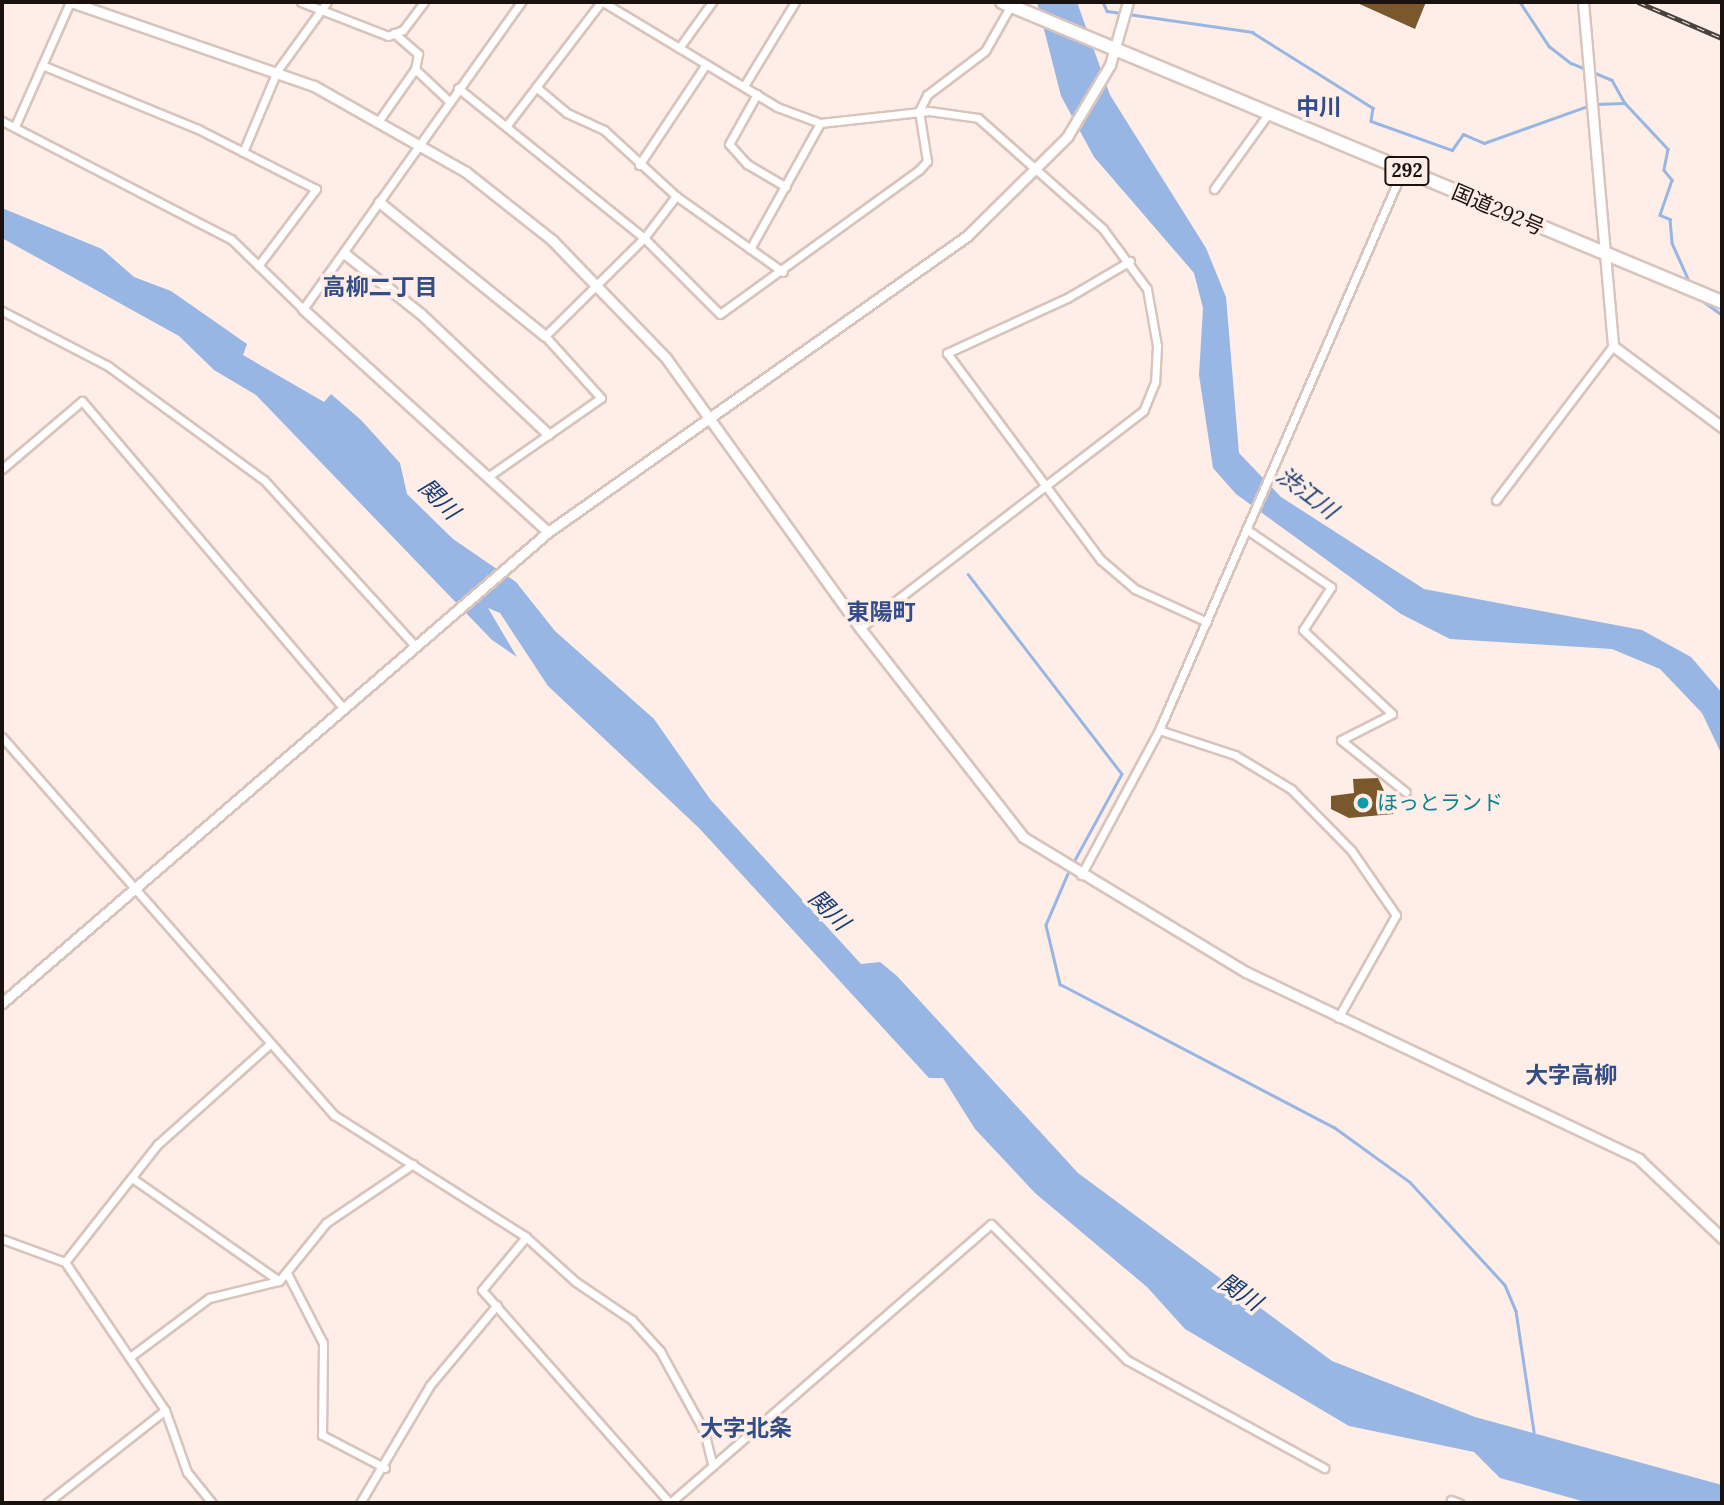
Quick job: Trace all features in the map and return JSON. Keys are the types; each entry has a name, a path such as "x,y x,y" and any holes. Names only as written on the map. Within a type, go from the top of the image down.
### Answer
{"highway":[{"name":"国道292号","path":"1012,6 1722,302"}],"street":[{"path":"16,124 71,2 277,71 380,119 420,142 504,201 598,283 708,416 860,628 987,797 1023,837 1080,876 1338,1018 1639,1159 1722,1238"},
{"path":"301,2 394,33 418,54 415,69 380,119"},
{"path":"243,152 277,71 327,2"},
{"path":"394,33 424,2"},
{"path":"303,309 520,2"},
{"path":"507,125 602,2 757,94 820,123 919,111 957,110 978,118 1040,170 1130,261 1147,289 1154,320 1152,391 1128,427 860,628"},
{"path":"679,48 712,2"},
{"path":"744,86 794,2"},
{"path":"2,1003 344,709 413,644 545,535 708,416 967,236 1040,170 1067,137 1118,48 1128,2"},
{"path":"1496,500 1613,346 1609,257 1583,2"},
{"path":"458,88 644,238 720,314 783,272 927,161 919,111 927,95 985,51 1012,6"},
{"path":"639,165 706,64"},
{"path":"42,65 243,152 316,189 258,266"},
{"path":"415,69 449,101"},
{"path":"536,87 567,113 604,130 639,165 676,196 783,272"},
{"path":"757,94 729,144 747,164 786,187"},
{"path":"1214,189 1268,114"},
{"path":"2,121 16,124 231,239 303,309 489,477 545,535"},
{"path":"750,249 820,123"},
{"path":"1080,876 1159,730 1403,169"},
{"path":"545,336 644,238 676,196"},
{"path":"380,202 545,336 601,398 489,477"},
{"path":"344,253 421,314 548,434"},
{"path":"1130,261 1068,298 947,353 1101,560 1135,589 1207,622"},
{"path":"2,311 108,366 264,480 413,644"},
{"path":"1613,346 1722,427"},
{"path":"2,469 82,401 344,709"},
{"path":"1246,529 1331,587 1303,630 1392,714 1341,740 1406,792"},
{"path":"1159,730 1235,755 1291,789 1351,850 1396,915 1338,1018"},
{"path":"2,737 132,891 334,1115 526,1237 576,1282 632,1320 660,1351 704,1431 713,1466"},
{"path":"65,1262 158,1144 270,1044"},
{"path":"130,1357 209,1298 279,1281 288,1275 326,1223 413,1164"},
{"path":"132,1178 279,1281"},
{"path":"526,1237 482,1290 670,1503 991,1224 1127,1360 1324,1468"},
{"path":"2,1238 65,1262 165,1410 187,1472 212,1503"},
{"path":"288,1275 323,1343 321,1436 385,1468"},
{"path":"360,1503 385,1468 430,1385 497,1305"},
{"path":"47,1503 165,1410"}],"water":[{"path":"1037,2 1077,2 1110,95 1206,248 1226,297 1239,453 1281,497 1424,589 1642,630 1691,657 1722,693 1722,755 1702,713 1660,669 1612,649 1450,639 1401,614 1236,494 1213,468 1199,375 1203,308 1194,273 1094,157 1061,96"},
{"path":"2,208 102,249 134,277 171,291 247,344 243,355 324,402 331,394 361,420 400,463 407,494 453,539 516,582 555,631 654,719 710,799 861,964 880,962 897,976 1078,1173 1332,1361 1475,1417 1722,1485 1722,1503 1589,1503 1500,1478 1474,1452 1349,1426 1185,1329 1147,1287 1035,1193 975,1129 943,1078 929,1078 699,828 548,686 500,613 488,608 517,657 492,640 256,395 214,370 179,336 2,238"}],"building":[{"path":"1355,2 1426,2 1415,29"},
{"name":"ほっとランド","path":"1378,778 1386,795 1395,797 1393,814 1349,818 1331,809 1331,796 1354,793 1353,779"}],"waterway":[{"path":"1103,2 1107,11 1252,32 1373,108 1371,121 1452,150 1463,134 1484,143 1588,106"},
{"path":"1520,2 1549,46 1571,63 1612,80 1625,103"},
{"path":"1594,104 1625,103 1668,149 1664,170 1672,180 1660,215 1670,219 1672,243 1690,283"},
{"path":"1692,293 1722,315"},
{"path":"968,574 1122,774 1073,864"},
{"path":"1070,869 1046,925 1060,984 1334,1127 1410,1182 1505,1285 1516,1311 1534,1432"}],"railway":[{"path":"1638,2 1722,38"}],"place":[{"name":"ほっとランド","path":"1363,803"}],"district":[{"name":"中川","path":"1319,107"},
{"name":"高柳二丁目","path":"380,287"},
{"name":"東陽町","path":"881,612"},
{"name":"大字高柳","path":"1571,1075"},
{"name":"大字北条","path":"746,1428"}],"water label":[{"name":"渋江川","path":"1307,493"},
{"name":"関川","path":"439,499"},
{"name":"関川","path":"829,910"},
{"name":"関川","path":"1240,1292"}]}
